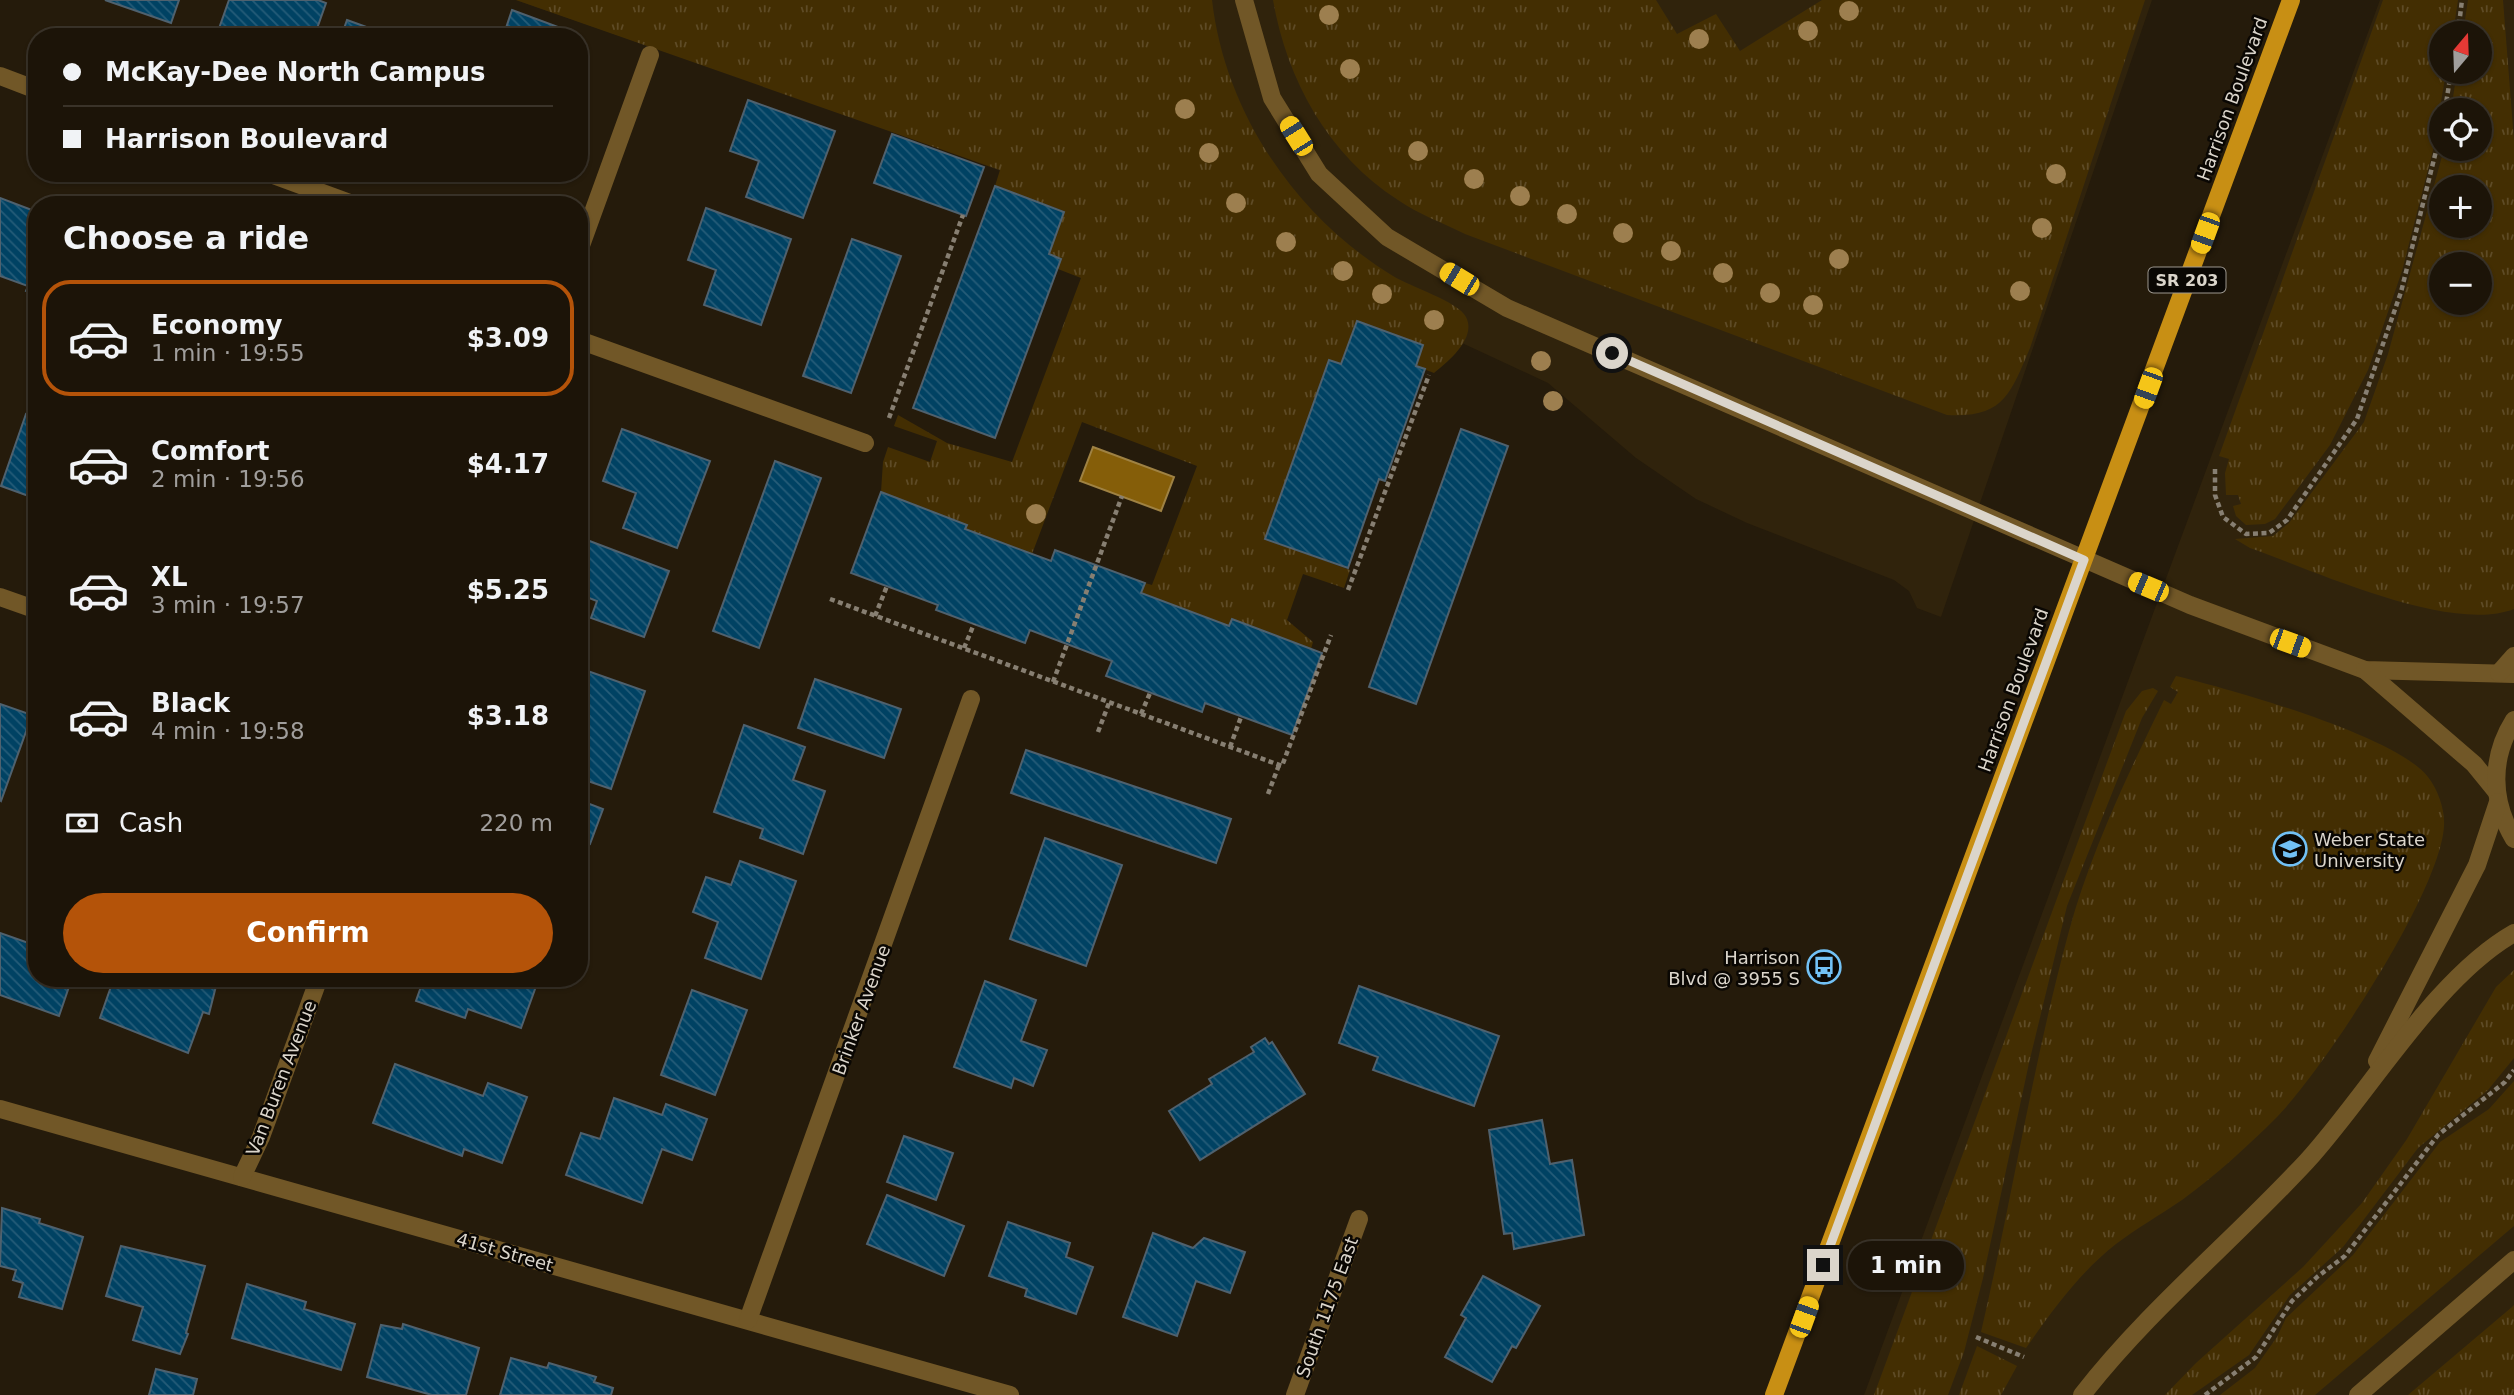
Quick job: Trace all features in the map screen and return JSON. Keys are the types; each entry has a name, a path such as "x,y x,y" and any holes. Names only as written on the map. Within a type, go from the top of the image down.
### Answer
{"main road":[{"name":"Harrison Boulevard","path":"1774,1395 2291,0"}],"street":[{"path":"1244,0 1272,98 1319,174 1387,237 1507,307 2190,605 2365,670 2506,674 2514,656"},
{"path":"588,226 650,55"},
{"path":"0,76 28,87"},
{"path":"292,182 331,196"},
{"path":"588,343 865,443"},
{"path":"0,597 28,607"},
{"path":"2365,670 2474,764 2497,796 2514,839"},
{"name":"Brinker Avenue","path":"748,1320 971,699"},
{"path":"2362,1091 2477,865 2497,796 2499,751 2514,720"},
{"path":"2082,1395 2138,1327 2309,1158 2446,991 2484,953 2514,933"},
{"name":"Van Buren Avenue","path":"242,1177 261,1137 316,987"},
{"name":"41st Street","path":"0,1109 1010,1395"},
{"name":"South 1175 East","path":"1295,1395 1359,1219"},
{"path":"2358,1395 2514,1260"}],"path":[{"path":"2459,21 2462,0"},
{"path":"2215,469 2215,495 2223,517 2246,534 2269,533 2287,520 2357,419 2401,292 2434,161"},
{"path":"889,418 963,215"},
{"path":"1348,590 1429,375"},
{"path":"1053,682 1122,496"},
{"path":"875,616 887,586"},
{"path":"830,599 1282,766 1331,635"},
{"path":"964,648 974,624"},
{"path":"1141,714 1150,692"},
{"path":"1098,732 1109,703"},
{"path":"1230,747 1241,717"},
{"path":"1268,794 1279,765"},
{"path":"2205,1395 2256,1357 2292,1301 2317,1277 2345,1256 2438,1135 2505,1083 2514,1070"},
{"path":"1976,1337 2024,1357"}],"shaded area":[{"path":"516,0 2152,0 1941,617 1917,608 1909,591 1894,580 1747,523 1696,499 1636,458 1548,383 1462,343 896,132"},
{"name":"Weber State University","path":"2380,0 2514,0 2514,1395 1864,1395"},
{"path":"1093,447 1174,477 1161,511 1080,481"}],"green space":[{"path":"516,0 1212,0 1220,42 1232,82 1249,121 1271,158 1297,193 1326,224 1358,252 1393,276 1462,311 1468,325 1468,333 1459,349 1434,373 1416,366 1423,345 1357,321 1341,364 1329,360 1265,539 1350,570 1344,588 1303,574 1287,620 1313,642 1311,649 1232,619 1229,626 1141,593 1145,583 1152,585 1197,466 1082,422 1032,554 965,529 967,525 881,492 883,462 888,447 930,462 937,441 894,426 898,415 947,443 1012,462 1081,278 1058,269 1061,259 1049,254 1064,211 995,186 1000,170"},
{"path":"1273,0 1656,0 1677,34 1716,14 1740,51 1822,0 2145,0 2030,348 2016,379 2010,391 1993,408 1966,415 1947,415 1465,234 1406,205 1373,182 1331,138 1300,87 1280,30"},
{"path":"2383,0 2458,0 2455,21 2429,21 2429,84 2444,84 2442,98 2429,98 2430,161 2402,271 2368,370 2330,445 2275,519 2265,524 2246,525 2236,516 2233,506 2241,504 2238,495 2226,495 2225,473 2229,459 2219,456"},
{"path":"2468,0 2503,0 2514,141 2514,609 2487,614 2455,613 2419,607 2382,596 2250,548 2235,539 2273,536 2289,523 2364,422 2388,354 2429,204 2429,238 2492,238 2492,175 2437,175 2441,161 2492,161 2492,98 2453,98 2455,84 2492,84 2492,21 2465,21"},
{"path":"2176,676 2311,716 2349,730 2410,761 2432,782 2442,806 2444,826 2438,856 2423,893 2377,978 2298,1093 2277,1117 2219,1171 2182,1200 2132,1232 2090,1267 2026,1348 1981,1332 2044,1031 2069,931 2099,842 2164,700 2171,704 2178,692 2170,687"},
{"path":"2153,688 2158,691 2142,718 2067,906 2029,1063 1983,1278 1964,1352 1948,1395 1874,1395 2126,711 2142,691"},
{"path":"2514,970 2514,1058 2488,1090 2418,1148 2343,1247 2290,1295 2249,1355 2192,1395 2165,1395 2196,1363 2303,1267 2362,1203 2407,1139 2496,987"},
{"path":"2514,1081 2514,1226 2315,1395 2220,1395 2255,1368 2277,1337 2286,1318 2353,1255 2440,1142 2489,1109"},
{"path":"2514,1305 2514,1395 2408,1395 2512,1307"},
{"path":"1977,1346 2017,1366 2001,1395 1959,1395"}],"building":[{"path":"105,0 179,0 171,23"},
{"path":"229,0 318,0 326,3 317,28 219,28"},
{"path":"512,10 561,28 506,28"},
{"path":"347,20 369,28 344,28"},
{"path":"748,100 835,131 803,218 746,197 759,161 730,151"},
{"path":"892,134 984,167 966,216 874,183"},
{"path":"995,186 1064,212 1049,254 1061,259 995,438 913,408"},
{"path":"0,198 28,209 28,286 0,276"},
{"path":"706,208 791,239 761,325 704,305 716,270 688,260"},
{"path":"852,239 901,256 851,393 803,376"},
{"path":"1357,321 1423,345 1416,366 1425,369 1385,481 1379,479 1348,568 1265,539 1329,360 1341,364"},
{"path":"26,414 28,496 1,486"},
{"path":"622,429 710,461 677,548 623,528 636,493 603,481"},
{"path":"1461,429 1508,446 1416,704 1369,687"},
{"path":"775,461 821,478 759,648 713,631"},
{"path":"881,492 967,525 965,529 1051,561 1055,550 1145,583 1141,593 1229,626 1232,619 1322,653 1292,735 1205,703 1202,712 1106,676 1112,661 1030,630 1025,643 936,610 938,605 851,573"},
{"path":"588,540 669,571 644,637 591,618 597,601 588,598"},
{"path":"588,671 645,691 611,789 588,781"},
{"path":"815,679 901,709 884,758 798,728"},
{"path":"0,704 28,714 28,726 0,800"},
{"path":"744,725 805,747 793,780 825,791 803,854 760,838 763,829 714,812"},
{"path":"1026,750 1231,819 1216,863 1011,793"},
{"path":"588,803 603,809 590,844 588,843"},
{"path":"1045,838 1122,865 1086,966 1010,939"},
{"path":"740,861 796,881 761,979 705,958 718,922 693,912 706,877 731,885"},
{"path":"0,933 28,943 28,987 69,987 59,1016 0,995"},
{"path":"985,981 1036,1000 1021,1041 1047,1050 1033,1086 1014,1078 1011,1088 954,1067"},
{"path":"1359,986 1499,1036 1474,1106 1373,1070 1378,1057 1339,1043"},
{"path":"111,987 216,987 209,1014 203,1012 188,1053 100,1018"},
{"path":"421,987 536,987 521,1028 468,1009 465,1018 416,1001"},
{"path":"692,990 747,1010 715,1095 661,1075"},
{"path":"1265,1038 1269,1044 1272,1042 1305,1094 1200,1160 1169,1111 1212,1084 1209,1079 1254,1052 1251,1047"},
{"path":"395,1064 483,1096 488,1083 527,1097 502,1163 464,1149 462,1156 373,1123"},
{"path":"614,1098 662,1115 666,1104 707,1119 692,1160 662,1149 642,1203 566,1175 581,1133 600,1139"},
{"path":"1542,1120 1550,1164 1572,1160 1584,1235 1514,1249 1512,1233 1504,1234 1489,1130"},
{"path":"904,1136 953,1153 936,1200 887,1182"},
{"path":"887,1195 964,1226 944,1276 867,1244"},
{"path":"2,1208 40,1219 39,1223 83,1237 62,1309 19,1297 23,1283 13,1280 16,1270 0,1266"},
{"path":"1008,1222 1070,1243 1066,1257 1093,1267 1076,1314 1025,1296 1027,1289 989,1276"},
{"path":"1153,1233 1193,1248 1204,1238 1245,1252 1230,1293 1196,1281 1177,1336 1123,1317"},
{"path":"121,1246 205,1266 186,1333 188,1334 180,1354 133,1340 143,1307 106,1296"},
{"path":"1483,1276 1540,1306 1516,1348 1512,1346 1492,1382 1445,1357 1466,1318 1461,1315"},
{"path":"247,1284 306,1302 304,1309 355,1324 341,1370 232,1338"},
{"path":"403,1324 479,1348 466,1395 432,1395 367,1377 381,1325 402,1329"},
{"path":"511,1358 547,1368 549,1363 596,1377 594,1382 613,1388 611,1395 500,1395"},
{"path":"156,1369 197,1379 193,1395 149,1395"}],"place":[{"name":"Weber State University","path":"2290,849"},
{"name":"Harrison Blvd @ 3955 S","path":"1824,967"}],"route":[{"path":"1612,353 2084,560 1823,1265"}]}
